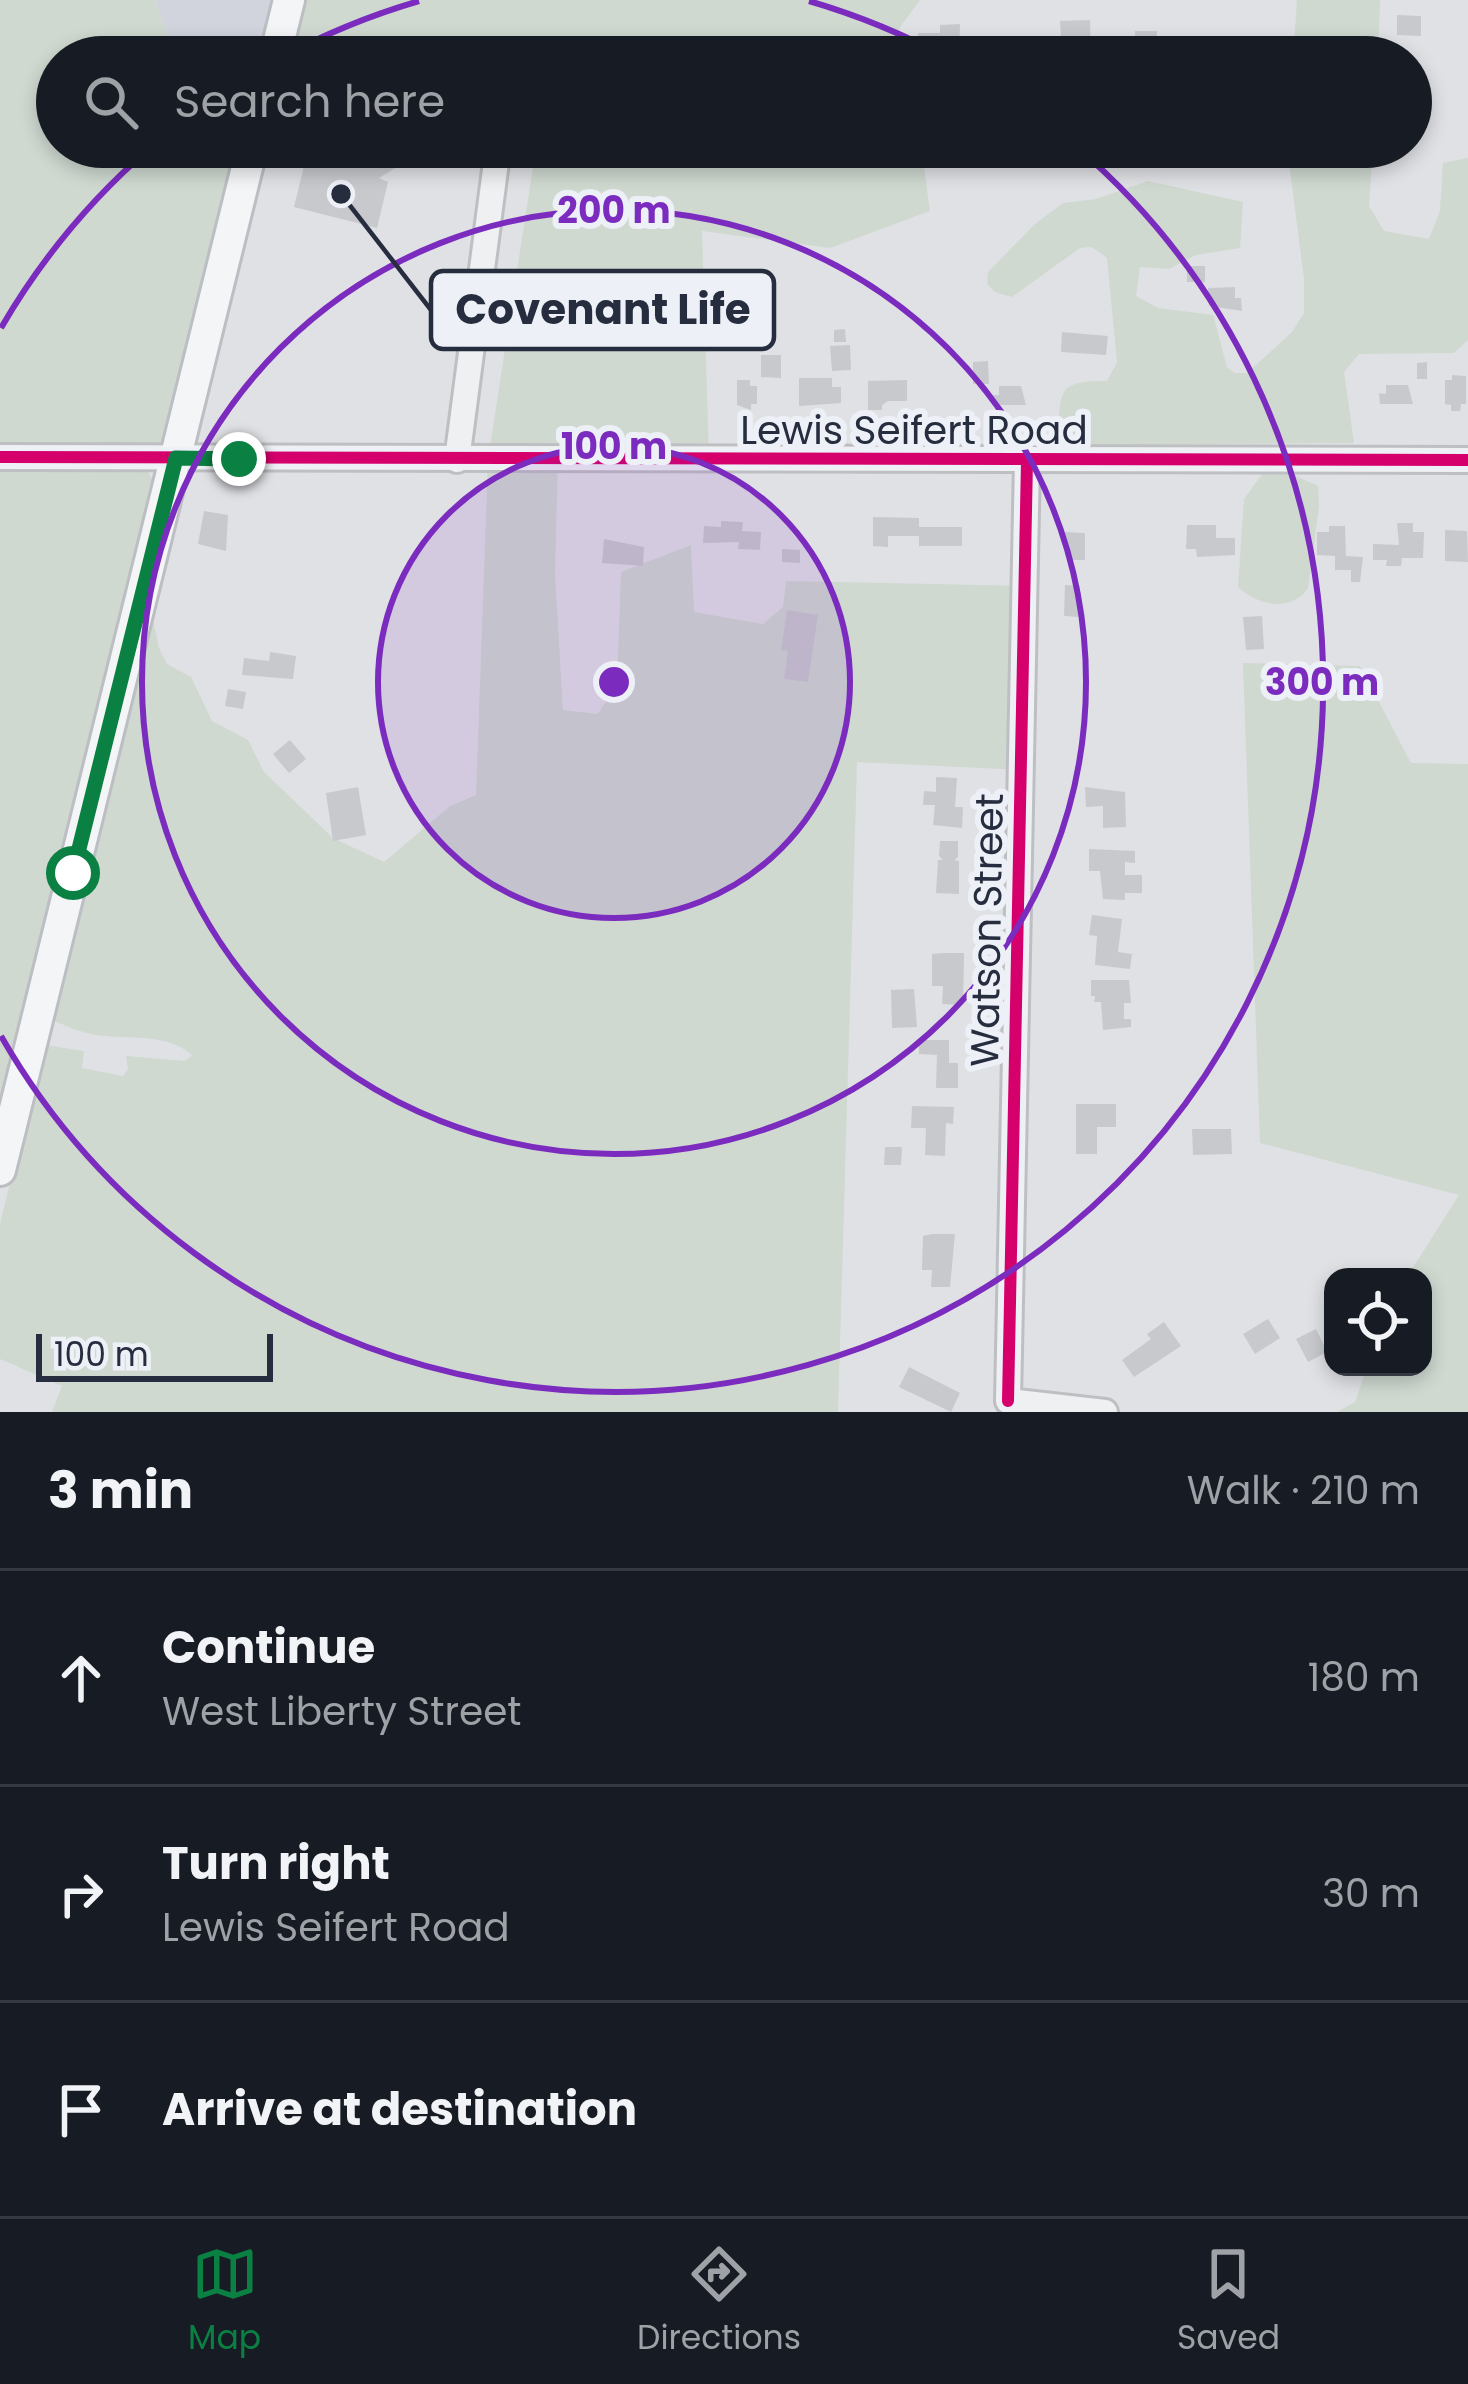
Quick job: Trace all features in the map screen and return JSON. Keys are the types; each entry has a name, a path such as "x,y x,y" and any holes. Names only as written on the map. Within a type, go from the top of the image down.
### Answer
{"main road":[{"path":"280,36 289,0"},
{"path":"0,1170 248,168"}],"street":[{"path":"458,460 495,168"},
{"name":"Lewis Seifert Road","path":"0,457 1468,460"},
{"name":"Watson Street","path":"1027,461 1008,1401 1105,1412"}],"shaded area":[{"path":"0,0 155,0 168,36 36,36 36,168 247,168 176,457 0,457"},
{"path":"155,0 289,0 280,36 168,36"},
{"path":"289,0 920,0 898,36 280,36"},
{"path":"1297,0 1380,0 1379,36 1294,36"},
{"path":"1468,158 1468,340 1454,353 1359,354 1344,372 1354,443 1068,445 1058,438 1064,392 1078,383 1107,381 1117,362 1107,258 1092,247 1080,248 1012,297 987,284 988,272 1063,203 1096,199 1148,181 1243,202 1240,248 1196,255 1169,269 1140,267 1136,296 1158,308 1213,315 1227,367 1235,373 1247,373 1292,332 1304,313 1290,168 1372,168 1369,206 1384,231 1429,239 1440,211 1443,163"},
{"path":"533,168 924,168 930,211 830,248 702,231 709,459 558,460 555,574 563,710 598,714 617,683 621,572 691,545 694,612 763,624 783,607 786,581 1024,586 1021,770 857,762 838,1412 52,1412 62,1386 0,1359 0,1224 44,1045 84,1051 82,1068 123,1076 128,1069 126,1056 185,1061 192,1055 171,1043 96,1035 49,1019 152,614 167,664 191,677 212,721 248,740 264,772 333,838 384,862 450,806 476,795 488,460"},
{"path":"0,468 137,468 149,473 154,483 61,871 0,1094"},
{"path":"1263,473 1294,475 1318,486 1308,589 1283,603 1255,599 1238,587 1244,499"},
{"path":"1243,663 1360,666 1411,763 1468,764 1468,1412 1337,1412 1355,1402 1364,1376 1432,1376 1432,1268 1413,1268 1459,1195 1260,1143"}],"building":[{"path":"1397,15 1421,16 1421,36 1397,35"},
{"path":"1090,20 1090,36 1061,36 1060,21"},
{"path":"960,24 960,36 918,36 940,33 940,25"},
{"path":"1135,31 1157,31 1157,36 1135,36"},
{"path":"304,168 395,168 379,178 388,182 377,228 294,207"},
{"path":"1187,266 1205,266 1205,282 1187,282"},
{"path":"1235,287 1242,311 1209,306 1208,288"},
{"path":"845,329 846,342 834,342 834,330"},
{"path":"1062,332 1108,336 1106,355 1061,352"},
{"path":"850,345 851,370 832,371 830,346"},
{"path":"761,355 781,355 781,378 761,377"},
{"path":"988,361 989,384 973,384 973,362"},
{"path":"1427,362 1427,379 1417,379 1417,363"},
{"path":"1452,375 1466,376 1466,404 1461,404 1460,411 1451,411 1451,405 1445,404 1445,380 1452,380"},
{"path":"799,378 832,378 832,387 841,387 841,403 799,406"},
{"path":"737,380 750,380 750,386 757,386 757,404 751,404 751,410 737,405"},
{"path":"907,380 907,401 888,401 882,410 868,410 868,381"},
{"path":"1386,385 1408,385 1413,404 1380,404 1379,393 1386,394"},
{"path":"999,386 1021,386 1026,405 993,405"},
{"path":"204,511 228,515 226,551 198,544"},
{"path":"873,517 919,518 919,527 962,527 962,546 919,546 919,536 888,536 888,547 873,546"},
{"path":"721,521 743,522 742,531 761,532 760,550 738,549 739,542 703,543 704,526 721,527"},
{"path":"1397,523 1413,523 1413,532 1424,532 1423,558 1402,558 1401,566 1386,566 1387,560 1373,560 1373,544 1399,545"},
{"path":"1187,525 1216,525 1216,538 1235,538 1235,555 1197,557 1196,549 1186,549"},
{"path":"1329,526 1345,526 1346,556 1363,557 1360,582 1351,582 1351,570 1335,570 1335,556 1317,555 1317,532 1329,532"},
{"path":"1445,530 1467,531 1468,562 1445,561"},
{"path":"1065,532 1085,533 1085,560 1068,560"},
{"path":"604,539 644,547 643,566 602,563"},
{"path":"782,549 800,550 800,563 782,562"},
{"path":"1065,585 1080,586 1079,617 1064,616"},
{"path":"787,610 818,615 808,682 784,679 788,651 781,650"},
{"path":"1262,616 1264,649 1246,650 1243,617"},
{"path":"270,652 296,656 293,679 242,675 244,658 269,661"},
{"path":"228,689 246,692 243,709 225,706"},
{"path":"290,740 306,759 289,773 273,754"},
{"path":"936,777 957,778 955,807 963,807 962,828 933,825 935,805 923,805 924,791 936,792"},
{"path":"358,787 366,835 333,841 326,793"},
{"path":"1085,787 1125,792 1126,827 1103,828 1103,806 1086,807"},
{"path":"940,841 958,841 954,860 959,861 959,894 936,893 938,860 943,860"},
{"path":"1089,849 1135,851 1135,863 1125,862 1125,875 1142,875 1142,893 1125,893 1125,900 1103,899 1100,871 1089,871"},
{"path":"1092,915 1122,919 1118,952 1132,954 1130,969 1095,965 1097,936 1089,935"},
{"path":"964,953 963,1005 942,1004 943,986 932,986 932,954"},
{"path":"1091,980 1129,980 1131,1003 1124,1003 1124,1019 1131,1019 1131,1027 1103,1030 1101,1002 1094,1002 1091,996"},
{"path":"914,989 917,1027 892,1028 891,990"},
{"path":"919,1040 949,1040 949,1063 958,1063 958,1088 936,1088 937,1055 919,1054"},
{"path":"1076,1104 1116,1104 1116,1127 1097,1127 1097,1154 1076,1154"},
{"path":"912,1106 954,1107 953,1124 946,1123 945,1156 925,1155 926,1128 911,1128"},
{"path":"1192,1129 1231,1129 1232,1154 1193,1155"},
{"path":"885,1147 902,1147 901,1165 884,1165"},
{"path":"955,1234 950,1287 931,1287 932,1270 922,1270 923,1236"},
{"path":"1268,1319 1280,1338 1255,1354 1243,1334"},
{"path":"1164,1322 1181,1346 1134,1377 1122,1360 1151,1339 1147,1334"},
{"path":"1316,1329 1324,1354 1308,1362 1296,1339"},
{"path":"909,1367 960,1393 951,1412 899,1387"}],"cycle path":[{"path":"0,457 1468,460"},
{"path":"1008,1401 1027,461"}],"place":[{"name":"Covenant Life","path":"341,194"}],"route":[{"path":"73,873 176,458 239,459"}]}
